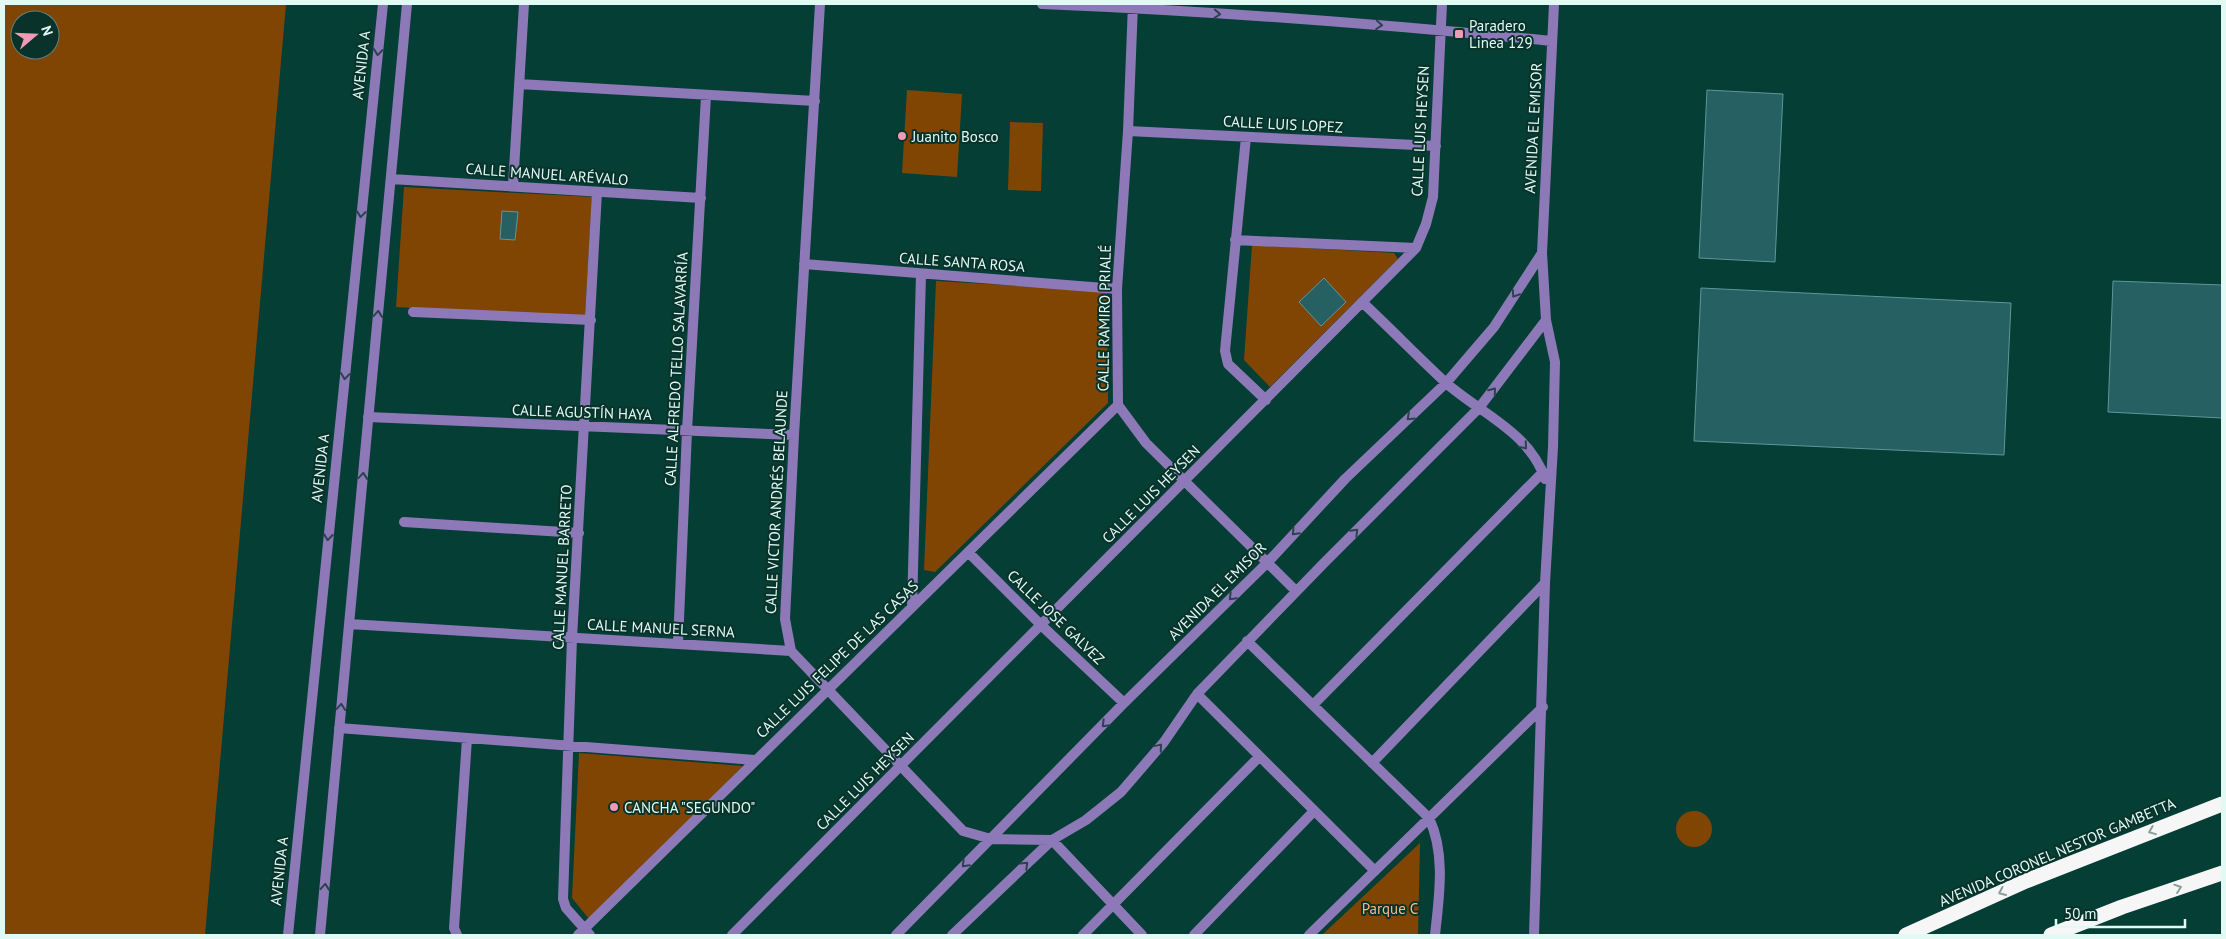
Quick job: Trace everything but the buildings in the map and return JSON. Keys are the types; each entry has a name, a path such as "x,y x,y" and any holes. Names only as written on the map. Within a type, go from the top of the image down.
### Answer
{"highway":[{"name":"AVENIDA CORONEL NESTOR GAMBETTA","path":"1906,935 2026,882 2222,804"},
{"path":"2051,935 2122,907 2222,873"}],"street":[{"name":"AVENIDA A","path":"288,935 383,4"},
{"path":"320,935 408,4"},
{"path":"513,186 524,4"},
{"name":"CALLE VICTOR ANDRÉS BELAUNDE","path":"791,651 785,619 794,434 820,4"},
{"path":"1042,4 1133,6 1440,30 1551,41"},
{"name":"CALLE LUIS HEYSEN","path":"732,935 1416,248 1426,224 1432,197 1442,4"},
{"name":"AVENIDA EL EMISOR","path":"1534,935 1543,707 1545,583 1555,362 1546,320 1542,253 1554,4"},
{"name":"CALLE RAMIRO PRIALÉ","path":"1133,6 1128,131 1117,288 1118,405 1146,443 1296,591"},
{"path":"519,84 815,101"},
{"name":"CALLE ALFREDO TELLO SALAVARRÍA","path":"678,643 687,431 706,96"},
{"name":"CALLE LUIS LOPEZ","path":"1128,131 1436,146"},
{"path":"1246,137 1226,351 1228,364 1266,400"},
{"name":"CALLE MANUEL ARÉVALO","path":"391,180 701,198"},
{"name":"CALLE MANUEL BARRETO","path":"584,933 566,908 563,899 572,638 597,192"},
{"path":"1236,240 1416,248"},
{"name":"AVENIDA EL EMISOR","path":"896,935 1124,703 1267,563 1345,479 1446,383 1494,327 1542,253"},
{"name":"CALLE SANTA ROSA","path":"804,264 1117,288"},
{"path":"912,607 921,274"},
{"path":"1362,302 1446,383 1514,434 1538,463 1543,472 1549,494"},
{"path":"413,312 590,320"},
{"path":"952,935 1052,840 1086,820 1121,792 1164,742 1197,694 1296,591 1479,408 1546,320"},
{"name":"CALLE LUIS FELIPE DE LAS CASAS","path":"584,933 754,760 1118,405"},
{"name":"CALLE AGUSTÍN HAYA","path":"368,417 585,428 794,434"},
{"path":"1314,704 1543,472"},
{"path":"404,522 579,533"},
{"name":"CALLE JOSE GALVEZ","path":"968,552 1041,625 1124,703"},
{"path":"1372,763 1545,583"},
{"name":"CALLE MANUEL SERNA","path":"349,624 791,651"},
{"path":"1247,641 1314,704 1429,818 1436,834 1439,852 1439,897 1435,935"},
{"path":"791,651 963,831 991,839 1052,840 1142,935"},
{"path":"1197,694 1375,871"},
{"path":"1309,935 1543,707"},
{"path":"339,728 754,760"},
{"path":"457,935 454,928 467,739"},
{"path":"1082,935 1259,756"},
{"path":"1194,935 1314,811"}],"green space":[{"path":"4,4 286,4 205,935 4,935"},
{"path":"907,90 962,94 957,177 902,173"},
{"path":"1010,122 1043,123 1041,191 1008,190"},
{"path":"404,187 592,197 585,317 396,307"},
{"path":"1252,245 1394,253 1398,259 1270,387 1244,360"},
{"path":"936,281 1107,291 1108,403 935,572 924,570"},
{"path":"579,753 743,766 590,920 572,898"},
{"path":"1694,811 1701,812 1707,816 1711,822 1711,836 1707,842 1701,846 1694,847 1687,846 1681,842 1677,836 1676,829 1677,822 1681,816 1687,812"},
{"name":"Parque C","path":"1420,843 1418,935 1322,935"}],"place":[{"name":"Paradero Linea 129","path":"1459,34"},
{"name":"Juanito Bosco","path":"902,136"},
{"name":"CANCHA \"SEGUNDO\"","path":"614,807"}]}
